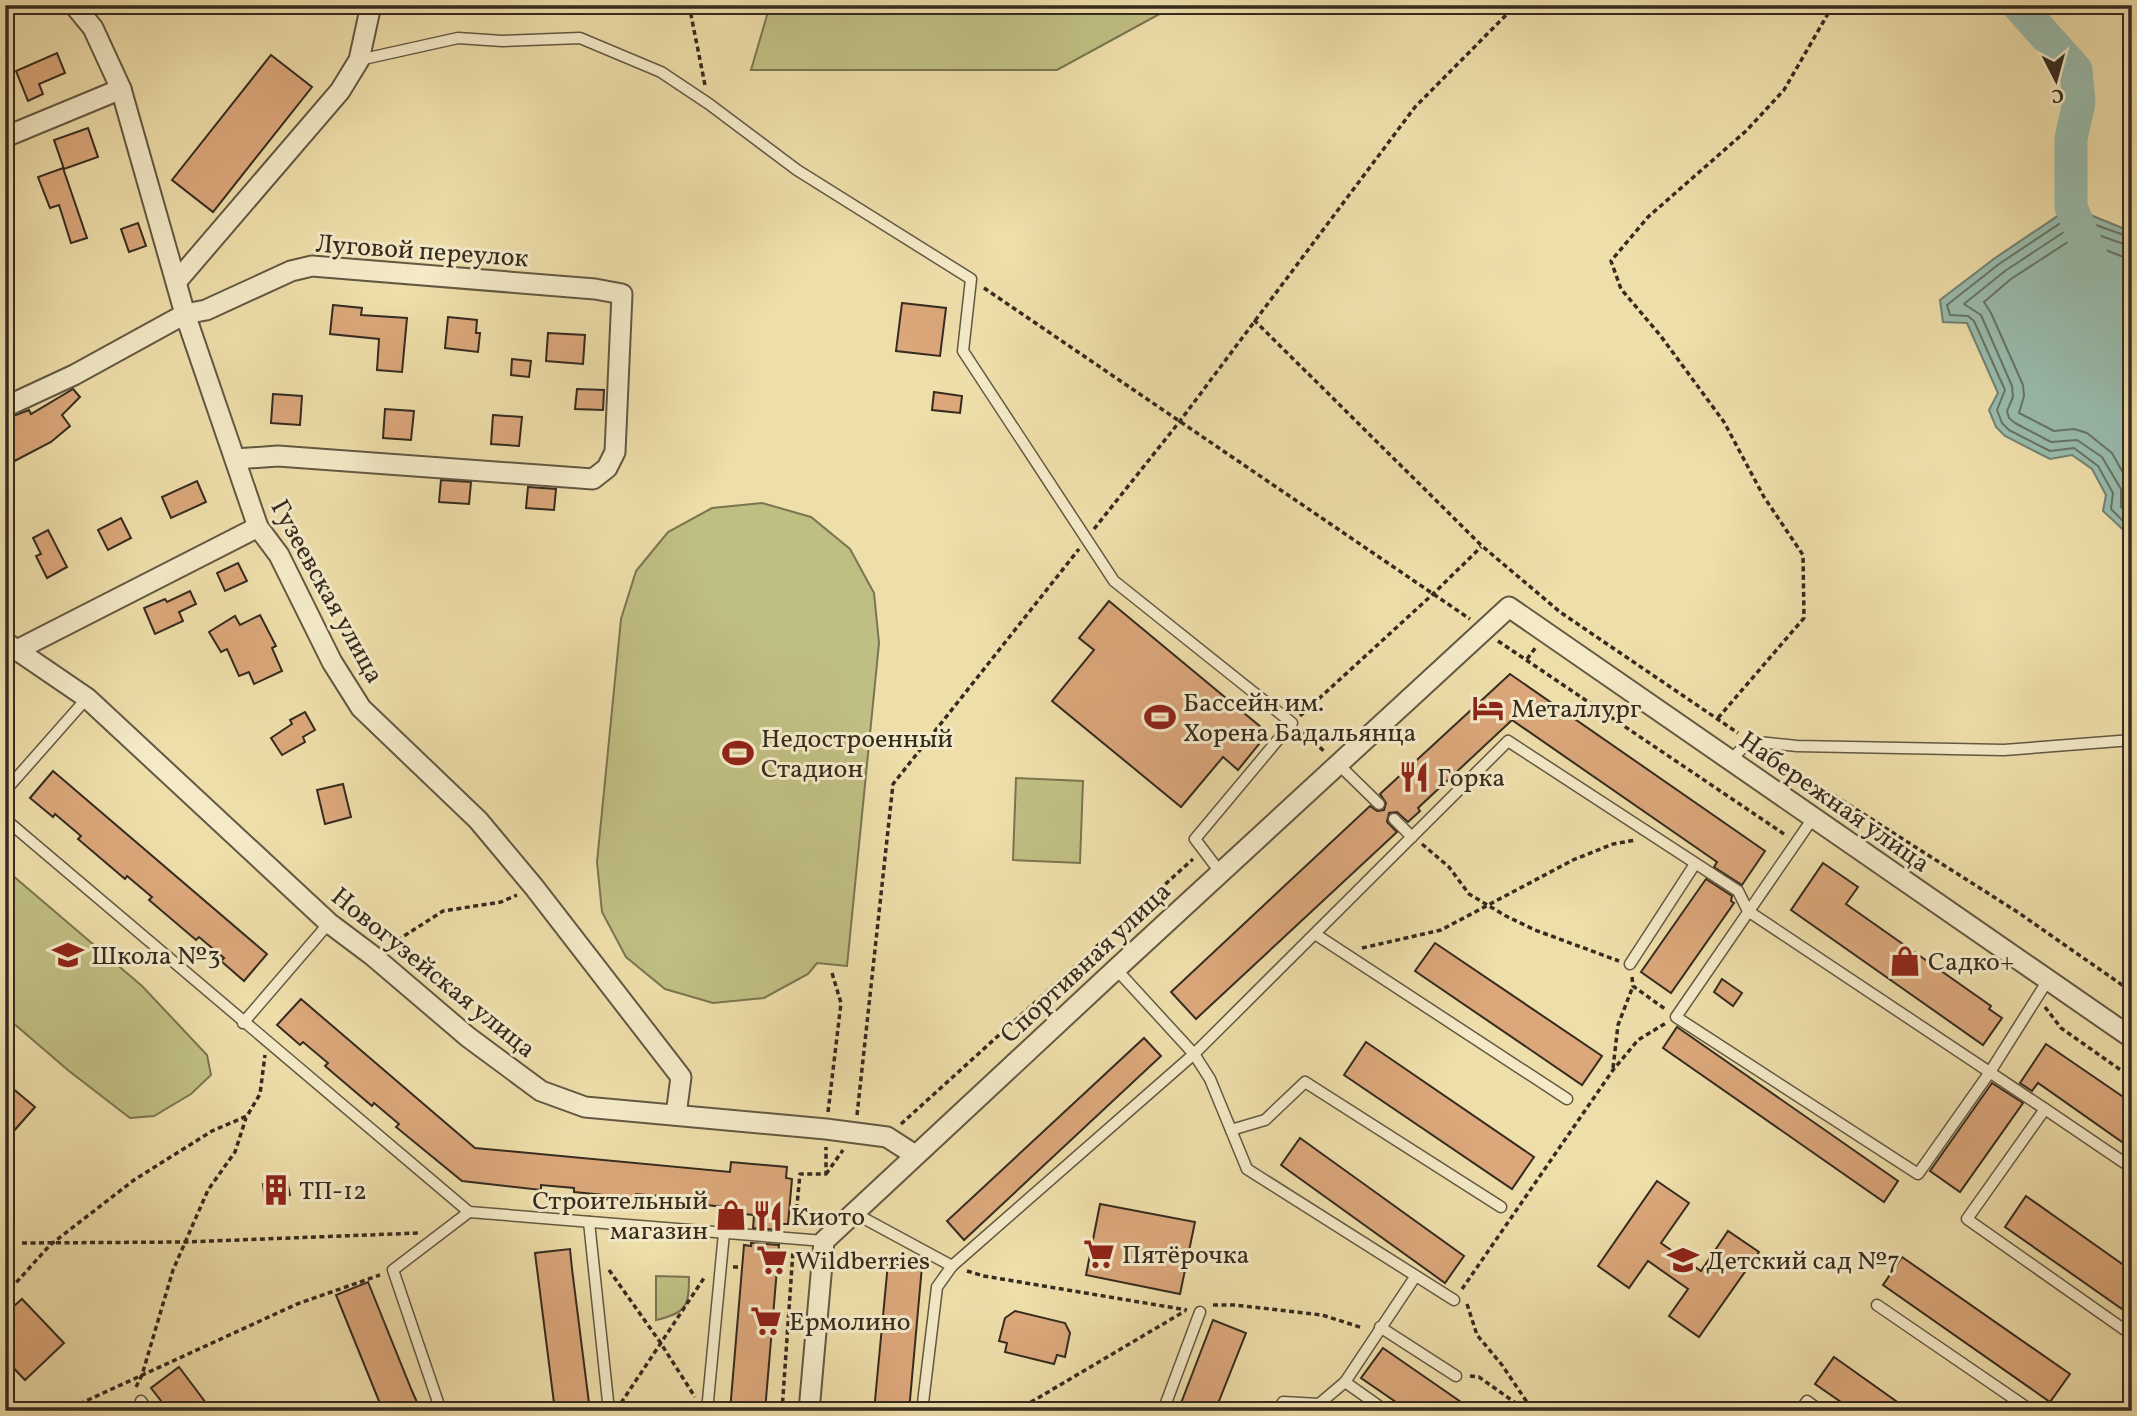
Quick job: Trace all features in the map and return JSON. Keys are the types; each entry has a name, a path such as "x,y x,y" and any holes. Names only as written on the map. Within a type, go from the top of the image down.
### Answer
{"street":[{"name":"Гузеевская улица","path":"74,5 93,28 121,89 185,314 258,527 279,555 332,662 362,708 478,820 534,887 681,1077 676,1115"},
{"path":"177,281 340,91 359,60 371,5"},
{"path":"5,137 121,89"},
{"name":"Луговой переулок","path":"5,407 74,375 185,314 206,310 291,271 313,266 595,289 622,295 615,452 607,468 593,479 278,456 235,459"},
{"path":"10,647 258,527"},
{"name":"Спортивная улица","path":"824,1241 1509,607"},
{"name":"Набережная улица","path":"1509,607 1813,818 2043,988 2132,1038"},
{"name":"Новогузейская улица","path":"10,647 87,698 328,923 468,1037 541,1091 584,1107 887,1137 915,1155"},
{"path":"809,1411 824,1241"}],"lane":[{"path":"359,60 458,38 502,41 580,38 661,72 797,170 971,279 963,351 1114,582 1292,723 1195,839 1220,872"},
{"path":"5,791 87,698"},
{"path":"1731,760 1749,741 1797,746 2004,750 2132,740"},
{"path":"922,1411 937,1287 952,1266 1194,1054 1508,741 1738,891 1748,911 2132,1168"},
{"path":"1338,764 1379,804"},
{"path":"1813,818 1676,1017 1918,1174 1990,1073 2043,988"},
{"path":"5,819 469,1213 824,1241"},
{"path":"1394,820 1412,837"},
{"path":"1630,964 1695,863"},
{"path":"243,1023 328,923"},
{"path":"1315,934 1567,1099"},
{"path":"1115,969 1194,1054 1210,1079 1247,1169 1454,1300"},
{"path":"1231,1130 1265,1120 1304,1082 1501,1207"},
{"path":"2045,1109 1967,1219 2132,1335"},
{"path":"442,1411 393,1270 469,1213"},
{"path":"854,1213 952,1266"},
{"path":"589,1222 610,1411"},
{"path":"707,1411 724,1233"},
{"path":"1277,1411 1283,1402 1319,1404 1345,1382 1415,1277"},
{"path":"1877,1305 2032,1411"},
{"path":"1163,1411 1200,1312"},
{"path":"1380,1327 1456,1376"},
{"path":"1345,1382 1386,1411"},
{"path":"141,1401 148,1411"},
{"path":"1800,1411 1807,1401 1821,1411"}],"path":[{"path":"689,5 709,104"},
{"path":"826,1174 856,1133 893,784 1180,421 1415,107 1516,5"},
{"path":"1718,718 1804,618 1803,555 1764,497 1724,422 1660,335 1621,289 1611,261 1648,217 1746,131 1784,90 1833,5"},
{"path":"971,279 1484,629 1503,645 1796,842"},
{"path":"1254,320 1482,546 1560,612 1749,741 2019,913 2132,992"},
{"path":"1338,764 1292,723 1482,546"},
{"path":"1412,837 1432,850 1469,894 1535,930 1630,964 1633,986 1618,1025 1613,1070"},
{"path":"1343,952 1440,930 1573,860 1613,844 1654,837"},
{"path":"887,1137 1203,850"},
{"path":"373,957 443,911 501,902 534,887"},
{"path":"826,1174 826,1129 841,1003 832,972"},
{"path":"1454,1300 1613,1070 1638,1040 1676,1017 1633,986"},
{"path":"2043,988 2061,1028 2132,1078"},
{"path":"141,1401 135,1390 142,1375 173,1270 208,1190 234,1152 247,1116 260,1094 267,1043"},
{"path":"5,1295 50,1245 134,1180 212,1131 247,1116"},
{"path":"782,1411 800,1174 826,1174"},
{"path":"22,1243 50,1245 186,1242 443,1232"},
{"path":"592,1245 696,1399"},
{"path":"616,1411 660,1342 722,1254"},
{"path":"952,1266 984,1276 1187,1310 1016,1411"},
{"path":"64,1411 297,1304 393,1270"},
{"path":"1464,1286 1468,1312 1477,1335 1502,1365 1533,1411"},
{"path":"1200,1312 1209,1305 1235,1305 1322,1315 1359,1328 1380,1327"},
{"path":"1456,1376 1479,1377 1527,1411"}],"shaded area":[{"path":"770,5 1176,5 1057,70 751,70"},
{"name":"Недостроенный Стадион","path":"762,503 811,517 850,549 874,593 879,643 847,966 817,963 808,974 764,998 713,1003 665,989 626,957 602,912 597,862 621,619 636,571 668,532 712,508"},
{"path":"1016,778 1083,781 1080,863 1013,860"},
{"path":"5,869 142,986 207,1055 211,1075 191,1094 154,1116 130,1118 69,1071 5,1016"},
{"path":"656,1276 689,1277 684,1307 674,1315 656,1320"}],"water":[{"path":"2071,207 2132,232 2132,538 2103,511 2106,495 2092,469 2072,455 2050,459 2005,436 1996,427 1989,410 1998,393 1967,323 1943,322 1940,300 1995,258"}],"building":[{"path":"57,53 65,73 39,84 43,94 28,101 16,71"},
{"path":"271,55 312,87 213,212 172,180"},
{"path":"88,128 98,157 64,169 54,140"},
{"path":"63,168 87,238 71,243 59,205 50,208 38,177"},
{"path":"138,223 146,246 129,252 121,229"},
{"path":"902,303 946,308 940,356 896,351"},
{"path":"333,305 362,308 361,315 407,318 402,372 377,370 379,339 330,334"},
{"path":"448,317 477,320 476,333 480,333 478,352 445,348"},
{"path":"548,333 585,335 583,364 546,361"},
{"path":"512,359 531,361 529,377 511,375"},
{"path":"73,389 80,397 62,415 70,426 51,442 5,466 5,419 29,410 31,414"},
{"path":"577,389 604,390 603,410 575,409"},
{"path":"934,392 962,396 960,413 932,410"},
{"path":"273,394 302,396 300,425 271,423"},
{"path":"385,409 414,411 411,440 383,438"},
{"path":"493,415 522,417 519,446 491,444"},
{"path":"441,480 471,482 469,504 439,502"},
{"path":"197,481 206,502 171,518 162,497"},
{"path":"528,487 556,489 554,510 526,508"},
{"path":"121,518 131,538 108,550 98,530"},
{"path":"48,530 67,567 47,578 36,556 41,554 33,538"},
{"path":"238,563 247,581 225,591 217,573"},
{"path":"190,591 196,604 179,612 183,621 155,634 144,608 165,599 167,602"},
{"name":"Бассейн им. Хорена Бадальянца","path":"1109,601 1268,733 1238,770 1223,757 1181,807 1052,701 1094,650 1079,638"},
{"path":"260,615 276,646 272,648 282,671 254,684 249,672 239,676 227,649 221,652 209,632 235,616 240,625"},
{"path":"1510,674 1765,851 1742,885 1714,867 1717,862 1512,720 1418,808 1420,811 1408,822 1397,812 1389,813 1387,822 1397,832 1196,1019 1171,992 1370,806 1377,811 1384,810 1386,803 1380,794"},
{"path":"305,712 315,730 303,737 305,742 282,755 271,738 292,724 290,720"},
{"path":"53,771 267,954 244,981 221,961 224,958 199,937 196,940 149,900 152,897 127,876 125,879 78,839 81,836 55,814 53,817 30,798"},
{"path":"343,784 351,817 325,824 317,790"},
{"path":"1823,863 1858,887 1846,904 1991,1006 1989,1009 2002,1018 1983,1045 1791,910"},
{"path":"1706,879 1732,896 1731,901 1734,903 1671,993 1641,972"},
{"path":"1435,943 1602,1056 1582,1085 1415,971"},
{"path":"1722,979 1742,993 1733,1006 1714,992"},
{"path":"301,999 475,1148 730,1172 731,1162 787,1167 786,1178 792,1179 788,1224 781,1224 780,1230 753,1228 754,1215 743,1214 744,1209 667,1201 668,1197 636,1194 635,1198 574,1192 574,1188 541,1185 541,1190 462,1181 396,1127 399,1124 374,1103 372,1106 325,1066 328,1063 303,1042 300,1045 277,1025"},
{"path":"1677,1027 1898,1181 1884,1202 1663,1048"},
{"path":"1144,1038 1161,1056 964,1240 947,1221"},
{"path":"1366,1042 1534,1157 1512,1189 1344,1075"},
{"path":"2046,1044 2132,1103 2132,1149 2038,1083 2032,1091 2020,1083"},
{"path":"5,1082 35,1107 5,1141"},
{"path":"1992,1083 2023,1103 1960,1192 1930,1171"},
{"path":"1300,1138 1464,1256 1445,1283 1281,1165"},
{"name":"ТП-12","path":"287,1180 290,1195 265,1200 263,1184"},
{"path":"1657,1181 1689,1203 1661,1243 1701,1271 1728,1231 1759,1252 1699,1337 1669,1316 1688,1289 1648,1261 1629,1288 1598,1266"},
{"path":"2026,1196 2132,1271 2132,1316 2005,1227"},
{"path":"1100,1204 1195,1222 1180,1294 1086,1275"},
{"path":"751,1243 779,1245 765,1411 730,1411 744,1245 751,1246"},
{"path":"570,1249 590,1411 555,1411 535,1253"},
{"path":"1902,1257 2070,1374 2050,1402 1883,1285"},
{"path":"888,1263 922,1266 909,1411 874,1411"},
{"path":"368,1282 421,1411 383,1411 336,1295"},
{"path":"22,1299 64,1343 25,1380 5,1359 5,1314"},
{"path":"1015,1311 1065,1323 1070,1333 1065,1357 1057,1355 1054,1364 1005,1352 1007,1343 999,1341 1005,1318"},
{"path":"1213,1320 1246,1333 1215,1411 1178,1411"},
{"path":"1383,1348 1474,1411 1409,1411 1361,1378"},
{"path":"1834,1357 1910,1411 1854,1411 1815,1384"},
{"path":"179,1367 212,1411 169,1411 151,1388"}],"waterway":[{"path":"2018,5 2076,70 2079,102 2071,139 2071,207 2104,287 2132,324"}],"place":[{"name":"Металлург","path":"1488,708"},
{"name":"Бассейн им. Хорена Бадальянца","path":"1160,717"},
{"name":"Недостроенный Стадион","path":"738,753"},
{"name":"Горка","path":"1414,777"},
{"name":"Школа №3","path":"68,955"},
{"name":"Садко+","path":"1905,961"},
{"name":"ТП-12","path":"276,1190"},
{"name":"Строительный магазин","path":"731,1215"},
{"name":"Киото","path":"768,1216"},
{"name":"Пятёрочка","path":"1099,1254"},
{"name":"Wildberries","path":"772,1260"},
{"name":"Детский сад №7","path":"1683,1260"},
{"name":"Ермолино","path":"766,1321"}]}
